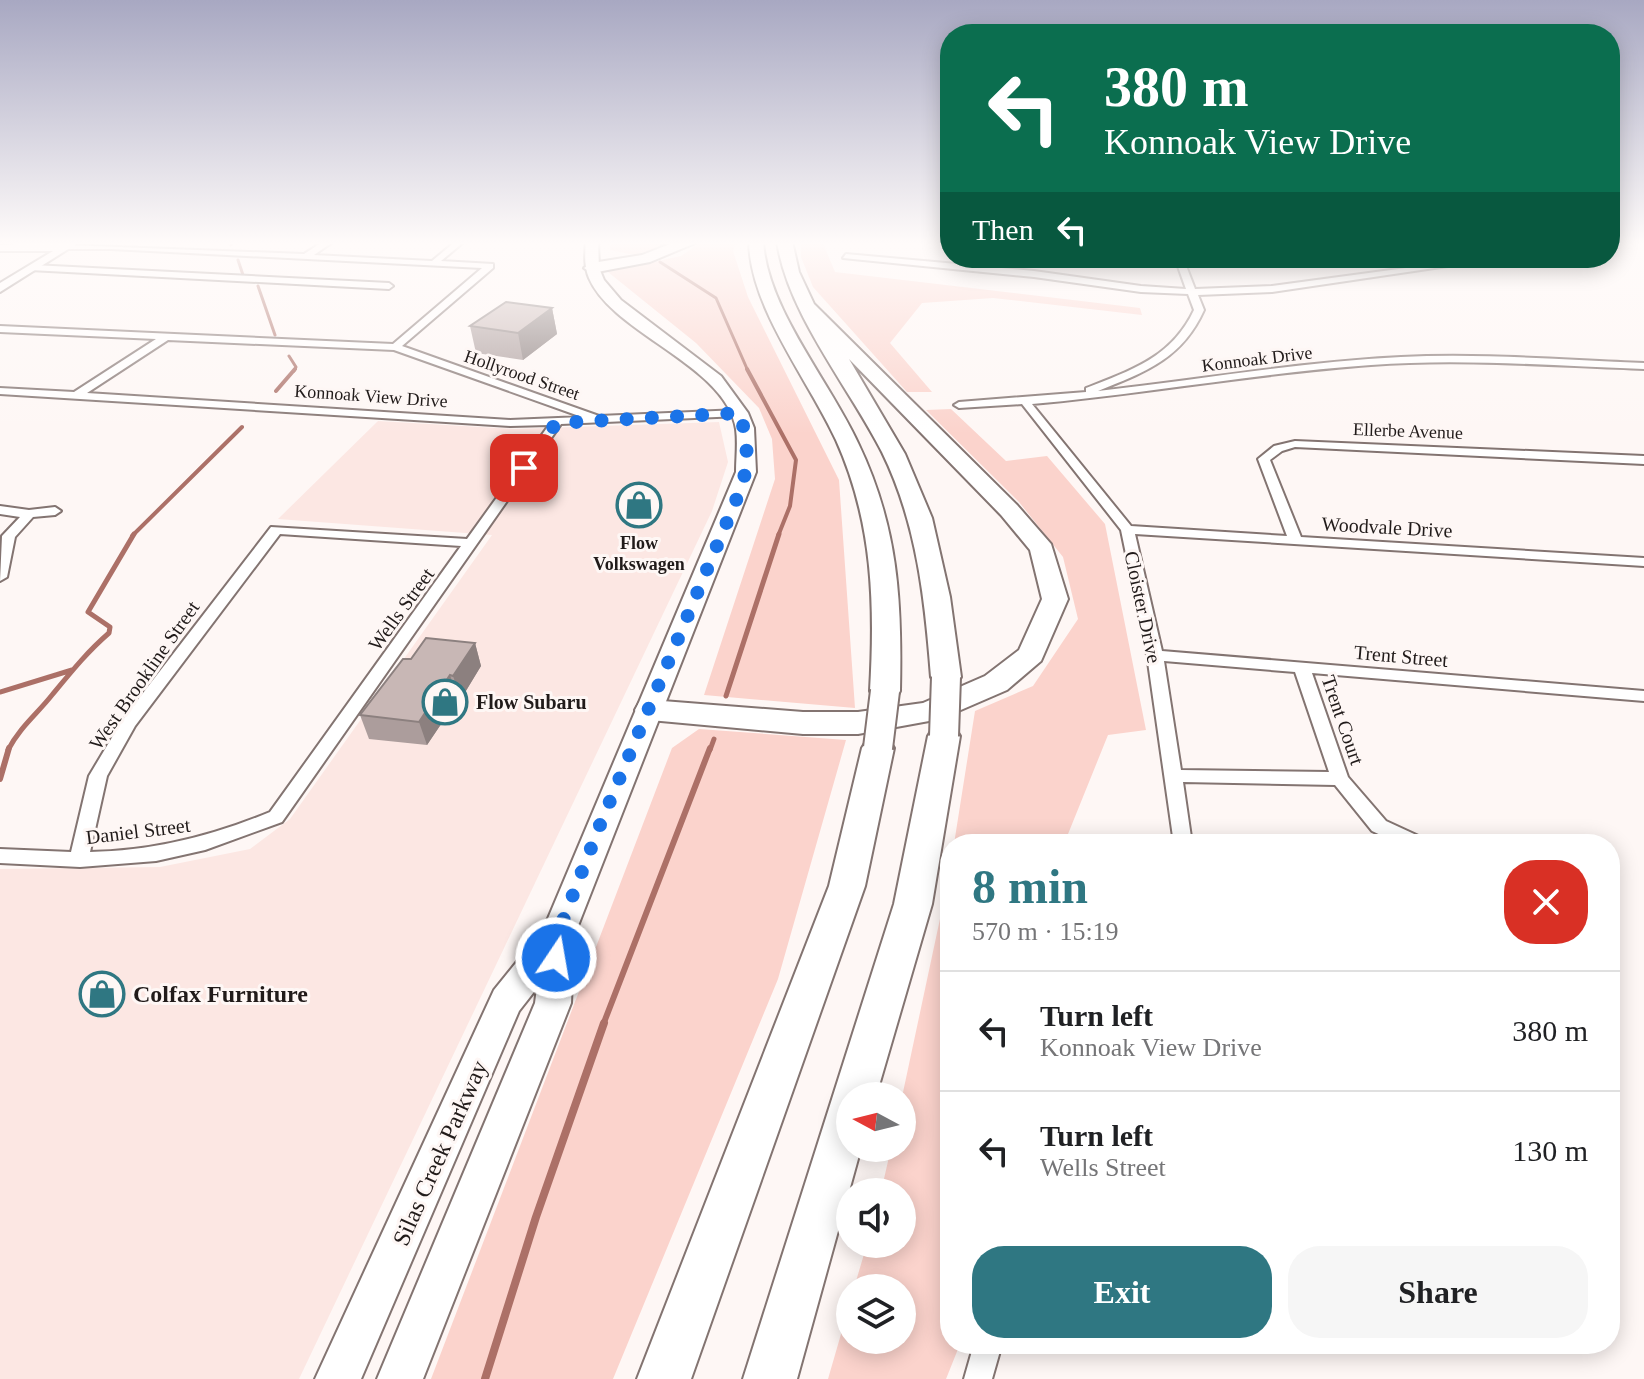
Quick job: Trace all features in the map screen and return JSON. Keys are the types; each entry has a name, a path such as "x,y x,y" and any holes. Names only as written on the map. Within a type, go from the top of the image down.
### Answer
{"highway":[{"path":"664,1379 847,886 878,748 885,691 889,602 879,532 860,469 773,305"},
{"path":"807,307 878,423 903,472 924,530 938,599 946,677 944,736 913,904 858,1082"},
{"path":"650,710 803,723 858,723 929,712 996,683 1031,655 1055,599 1042,549 1009,510 807,307"},
{"path":"770,1379 836,1157"}],"main road":[{"name":"Silas Creek Parkway","path":"338,1379 506,1001 557,936 746,472 745,428 739,413 715,380 619,305"},
{"name":"Silas Creek Parkway","path":"400,1379 553,1003 557,936"}],"street":[{"path":"395,347 444,305"},
{"path":"959,405 1066,399 1132,373 1164,356 1185,338 1199,310 1198,305"},
{"name":"Hollyrood Street","path":"0,329 395,347 605,421"},
{"path":"76,396 167,336"},
{"name":"Konnoak Drive","path":"1066,399 1374,362 1472,360 1644,366"},
{"path":"1132,373 1139,383 1156,388"},
{"name":"Konnoak View Drive","path":"0,391 495,422 556,423 739,413"},
{"name":"Cloister Drive","path":"1026,403 1127,530 1155,655 1182,834"},
{"name":"Wells Street","path":"276,817 556,423"},
{"name":"Ellerbe Avenue","path":"1296,541 1264,459 1268,453 1286,446 1374,447 1644,460"},
{"path":"0,510 29,514 55,511"},
{"path":"0,577 9,536 29,514"},
{"name":"West Brookline Street","path":"79,860 98,776 129,723 276,530 473,543"},
{"name":"Woodvale Drive","path":"1127,530 1644,562"},
{"name":"Trent Street","path":"1155,655 1644,696"},
{"name":"Trent Court","path":"1302,668 1333,780 1379,826 1396,834"},
{"path":"1174,776 1333,780"},
{"name":"Daniel Street","path":"0,856 28,854 79,860 180,850 229,838 276,817"},
{"path":"978,1379 985,1354"}],"shaded area":[{"path":"649,305 752,305 839,480 855,708 704,695 775,479 772,439 759,408 696,343"},
{"path":"829,305 920,305 890,343 932,392 907,392"},
{"path":"1057,305 1118,305 1140,308 1142,315"},
{"path":"951,409 1006,461 1047,456 1105,524 1146,730 1108,735 1068,834 956,834 975,711 1033,686 1078,619 1063,557 1019,502 926,410"},
{"path":"378,421 515,429 719,422 728,462 712,511 299,1379 0,1379 0,869 160,867 250,849 290,819 492,535 278,519"},
{"path":"699,729 846,740 778,979 613,1379 431,1379 672,748"},
{"path":"940,919 940,1354 956,1354 946,1379 828,1379 836,1351 836,1354 916,1354 916,1274 858,1274 863,1258 916,1258 916,1178 884,1178 888,1162 916,1162 916,1082 905,1082"}],"building":[{"path":"501,305 552,308 518,333 470,326"},
{"path":"426,638 475,643 419,722 360,715 403,659 411,659"}],"waterway":[{"path":"265,305 275,335"},
{"path":"719,305 748,370"},
{"path":"289,356 295,369"},
{"path":"276,391 295,369"},
{"path":"748,370 796,460 790,506 778,536"},
{"path":"134,534 242,427"},
{"path":"9,749 73,670 109,633 110,627 88,612 134,534"},
{"path":"726,696 779,534"},
{"path":"0,692 72,670"},
{"path":"710,750 714,739"},
{"path":"603,1025 710,748"},
{"path":"0,779 9,749"},
{"path":"485,1379 536,1217 604,1023"}],"place":[{"name":"Flow Volkswagen","path":"639,505"},
{"name":"Flow Subaru","path":"445,702"},
{"name":"Colfax Furniture","path":"102,994"}],"route":[{"path":"524,468 556,423 739,413 745,428 746,472 742,486 600,825 557,936 556,958"}]}
